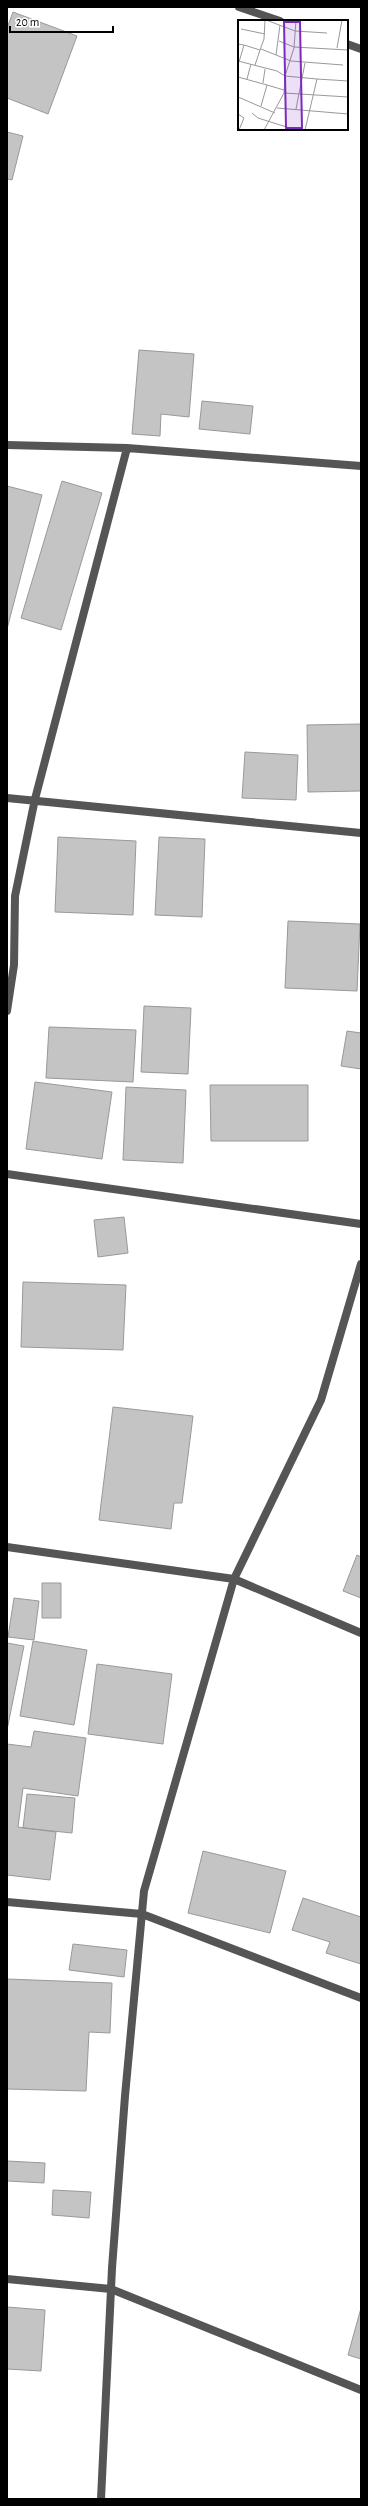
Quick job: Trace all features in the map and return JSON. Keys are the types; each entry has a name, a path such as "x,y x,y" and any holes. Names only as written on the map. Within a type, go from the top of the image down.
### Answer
{"street":[{"path":"239,7 277,20"},
{"path":"348,44 361,49"},
{"path":"7,445 126,448 361,466"},
{"path":"7,1010 14,965 15,896 35,799 126,448"},
{"path":"7,798 35,799 361,833"},
{"path":"7,1174 361,1224"},
{"path":"101,2499 124,2096 144,1891 234,1579 320,1400 361,1264"},
{"path":"7,1547 234,1579 361,1633"},
{"path":"7,1902 142,1914 361,1998"},
{"path":"7,2278 112,2289 361,2390"}],"building":[{"path":"13,12 77,36 48,114 7,98 7,28"},
{"path":"7,132 23,136 12,180 7,179"},
{"path":"139,350 194,354 189,417 161,414 160,436 132,434"},
{"path":"202,401 253,406 250,434 199,429"},
{"path":"62,481 102,493 61,630 21,618"},
{"path":"7,486 42,495 7,629"},
{"path":"361,724 361,791 308,792 307,725"},
{"path":"245,752 298,755 296,800 242,798"},
{"path":"58,837 136,841 133,915 55,912"},
{"path":"159,837 205,839 202,917 155,915"},
{"path":"288,921 360,924 357,991 285,988"},
{"path":"144,1006 191,1008 188,1074 141,1072"},
{"path":"49,1027 136,1030 133,1082 46,1078"},
{"path":"347,1031 361,1033 361,1069 341,1066"},
{"path":"35,1082 112,1092 102,1159 26,1149"},
{"path":"210,1085 308,1085 308,1141 211,1141"},
{"path":"126,1087 186,1090 183,1163 123,1160"},
{"path":"124,1217 128,1253 98,1257 94,1220"},
{"path":"23,1282 126,1285 123,1350 21,1347"},
{"path":"113,1407 193,1416 182,1503 174,1503 171,1529 99,1520"},
{"path":"357,1555 361,1557 361,1598 343,1591"},
{"path":"42,1583 61,1583 61,1618 42,1618"},
{"path":"14,1598 39,1601 34,1640 8,1637"},
{"path":"33,1641 87,1650 74,1725 20,1716"},
{"path":"7,1643 24,1646 7,1730"},
{"path":"97,1664 172,1674 163,1744 88,1734"},
{"path":"34,1731 86,1738 78,1796 23,1788 18,1827 56,1832 50,1880 7,1875 7,1744 31,1747"},
{"path":"27,1794 75,1798 72,1833 23,1828"},
{"path":"203,1851 286,1871 270,1933 188,1913"},
{"path":"303,1898 361,1917 361,1964 326,1953 330,1942 292,1930"},
{"path":"73,1944 127,1950 124,1977 69,1970"},
{"path":"7,1979 112,1983 110,2033 89,2032 86,2091 7,2089"},
{"path":"7,2161 45,2163 44,2183 7,2181"},
{"path":"53,2190 91,2192 89,2218 52,2215"},
{"path":"7,2307 45,2310 41,2371 7,2369"},
{"path":"361,2308 361,2359 348,2355"}]}
